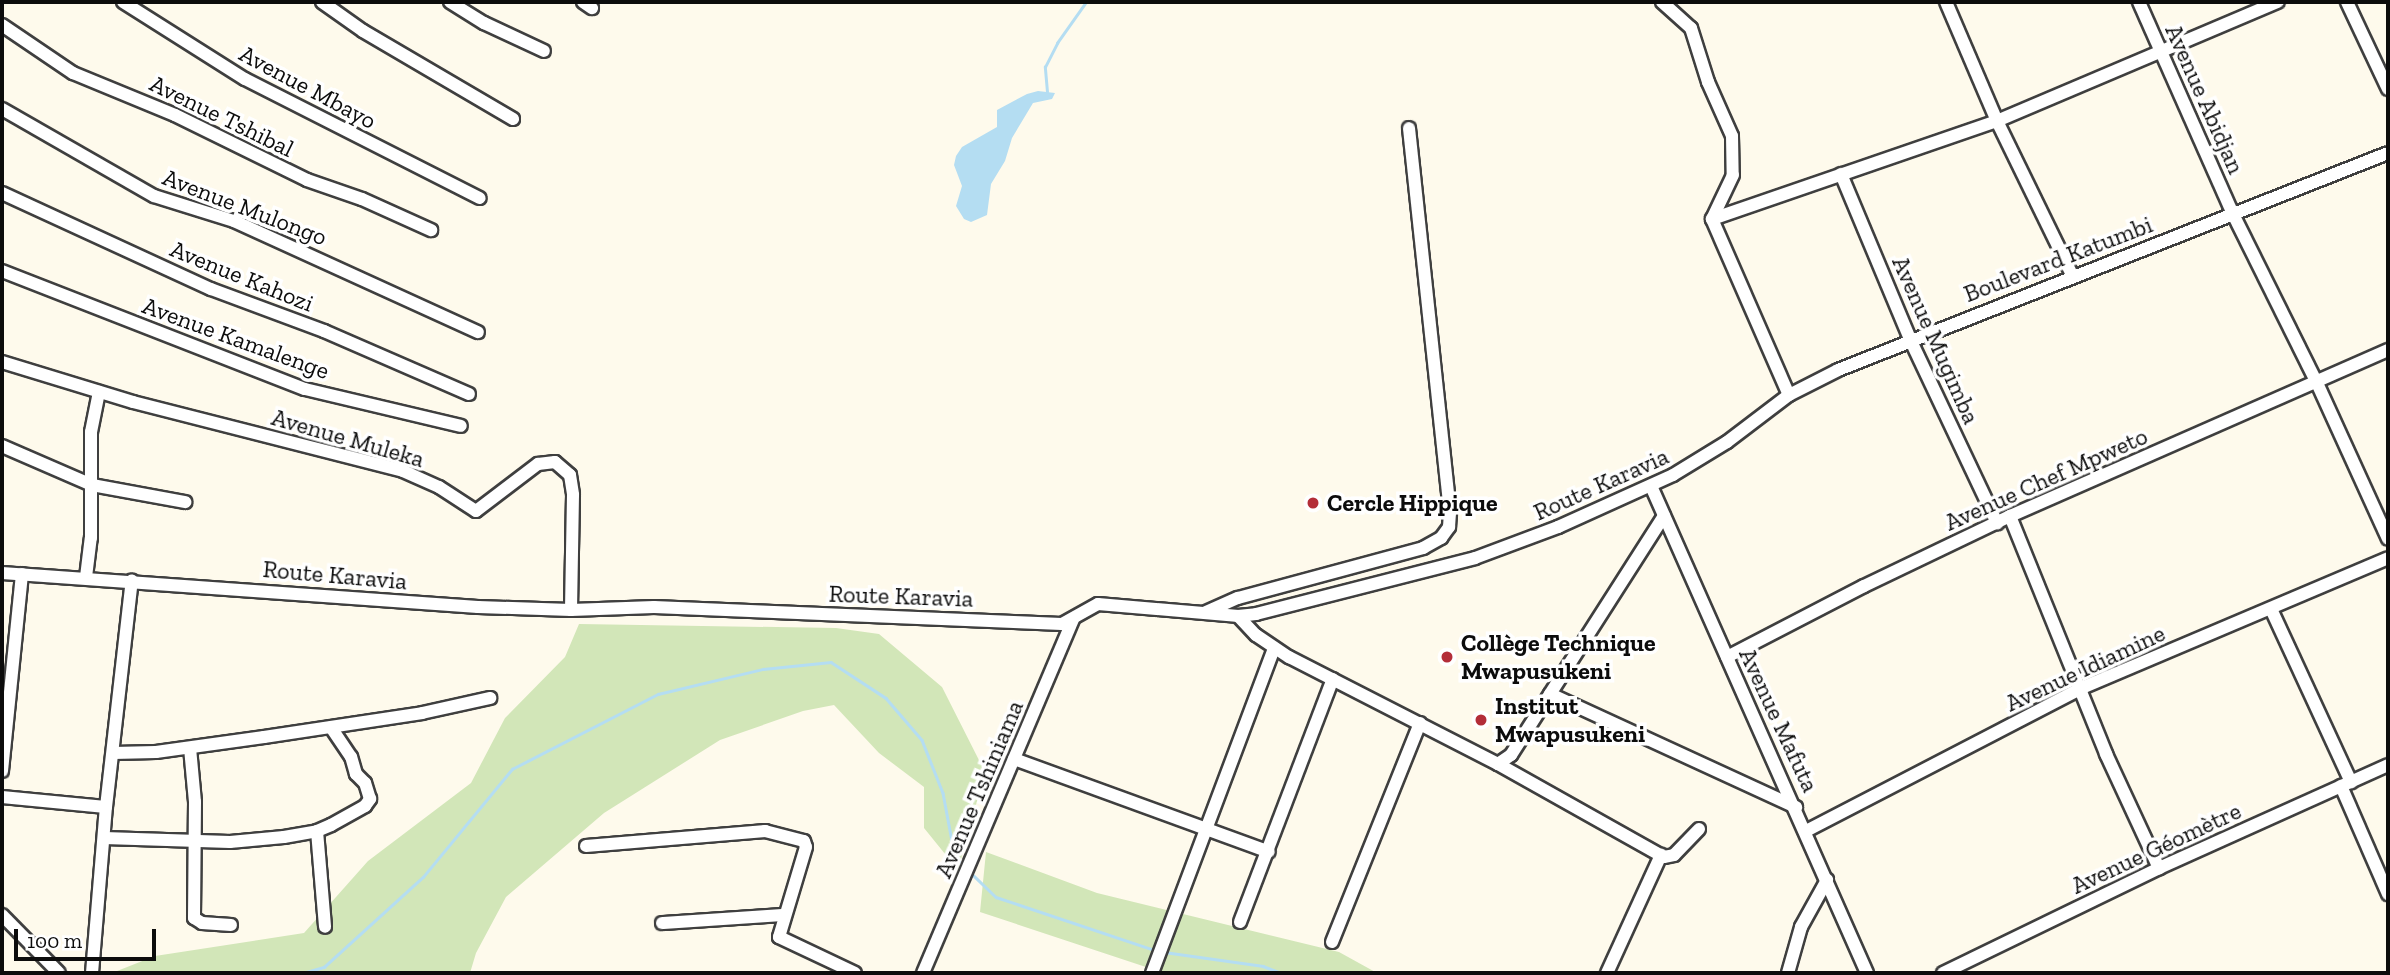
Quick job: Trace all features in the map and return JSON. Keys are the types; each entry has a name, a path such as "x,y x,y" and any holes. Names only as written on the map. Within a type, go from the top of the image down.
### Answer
{"street":[{"name":"Avenue Mbayo","path":"124,2 245,79 480,198"},
{"path":"322,2 363,31 513,119"},
{"path":"450,2 484,23 544,51"},
{"path":"1662,2 1694,35 1707,82 1733,143 1733,175 1712,219 1790,395"},
{"path":"1946,2 1997,121 2072,275"},
{"name":"Avenue Abidjan","path":"2139,2 2233,214 2317,383 2388,539"},
{"path":"1712,219 1997,121 2278,2"},
{"path":"2347,2 2388,89"},
{"name":"Avenue Tshibal","path":"2,25 74,73 175,115 295,174 431,230"},
{"name":"Avenue Mulongo","path":"2,109 154,196 234,221 478,332"},
{"path":"1206,613 1238,598 1423,548 1441,538 1448,527 1450,512 1409,128"},
{"name":"Boulevard Katumbi","path":"1751,421 1790,395 1910,339 2388,153"},
{"name":"Avenue Mugimba","path":"1841,174 1910,339 1997,523"},
{"name":"Avenue Kahozi","path":"2,193 211,289 324,331 469,394"},
{"name":"Avenue Kamalenge","path":"2,271 305,389 461,426"},
{"name":"Avenue Chef Mpweto","path":"1727,657 2010,516 2388,350"},
{"name":"Avenue Muleka","path":"2,362 99,392 402,471 439,487 476,511 538,464 555,462 570,475 573,495 571,610"},
{"path":"86,577 91,538 91,432 99,392"},
{"name":"Route Karavia","path":"9,572 478,607 571,610 673,607 1065,624 1085,609 1098,604 1238,616 1475,558 1558,527 1651,486 1693,464 1751,421"},
{"path":"2,446 92,485 185,502"},
{"name":"Avenue Mafuta","path":"1651,486 1796,807 1867,973"},
{"path":"1499,764 1511,755 1664,516"},
{"path":"2010,516 2128,806 2159,868"},
{"name":"Avenue Idiamine","path":"1806,831 2082,688 2388,558"},
{"path":"2,771 9,572"},
{"path":"92,973 106,807 132,580"},
{"path":"2271,609 2346,784 2388,894"},
{"path":"1238,616 1274,649 1499,764 1661,855 1674,855 1699,830"},
{"name":"Avenue Tshiniama","path":"923,973 1073,620"},
{"path":"1050,624 1064,641"},
{"path":"1152,973 1204,828 1274,649"},
{"path":"1240,922 1333,679"},
{"path":"1550,694 1796,807"},
{"path":"113,753 191,748 331,727 490,698"},
{"path":"1332,942 1420,723"},
{"path":"104,838 240,842 317,831 370,801 365,783 356,774 351,757 331,727"},
{"path":"191,748 196,841 194,918 202,923 231,925"},
{"path":"1014,759 1269,852"},
{"name":"Avenue Géomètre","path":"1943,973 2159,868 2388,765"},
{"path":"2,797 106,807"},
{"path":"317,831 325,927"},
{"path":"586,846 765,831 802,840 806,847 779,937 855,973"},
{"path":"1607,973 1661,855"},
{"path":"1788,973 1801,927 1827,880"},
{"path":"2,915 59,973"},
{"path":"662,923 784,915"}],"green space":[{"path":"579,624 836,628 879,634 942,687 985,772 958,870 924,828 924,787 879,753 834,705 803,711 720,740 604,813 506,897 476,953 470,973 112,973 155,956 304,933 368,861 471,783 505,718 565,657"},
{"path":"986,852 1097,893 1339,952 1377,973 1164,973 980,912"}],"water":[{"path":"1038,91 1055,93 1052,99 1033,103 1012,138 1005,161 991,184 987,215 971,222 964,219 956,206 962,186 954,165 956,156 962,147 997,127 997,110"}],"waterway":[{"path":"1047,92 1045,67 1057,43 1086,2"},
{"path":"303,973 324,967 423,877 512,769 658,694 763,669 831,662 886,698 922,740 943,793 955,857 963,865"},
{"path":"970,872 996,897 1154,950"},
{"path":"1164,952 1263,966 1281,973"}],"place":[{"name":"Cercle Hippique","path":"1313,503"},
{"name":"Collège Technique Mwapusukeni","path":"1447,657"},
{"name":"Institut Mwapusukeni","path":"1481,720"}]}
